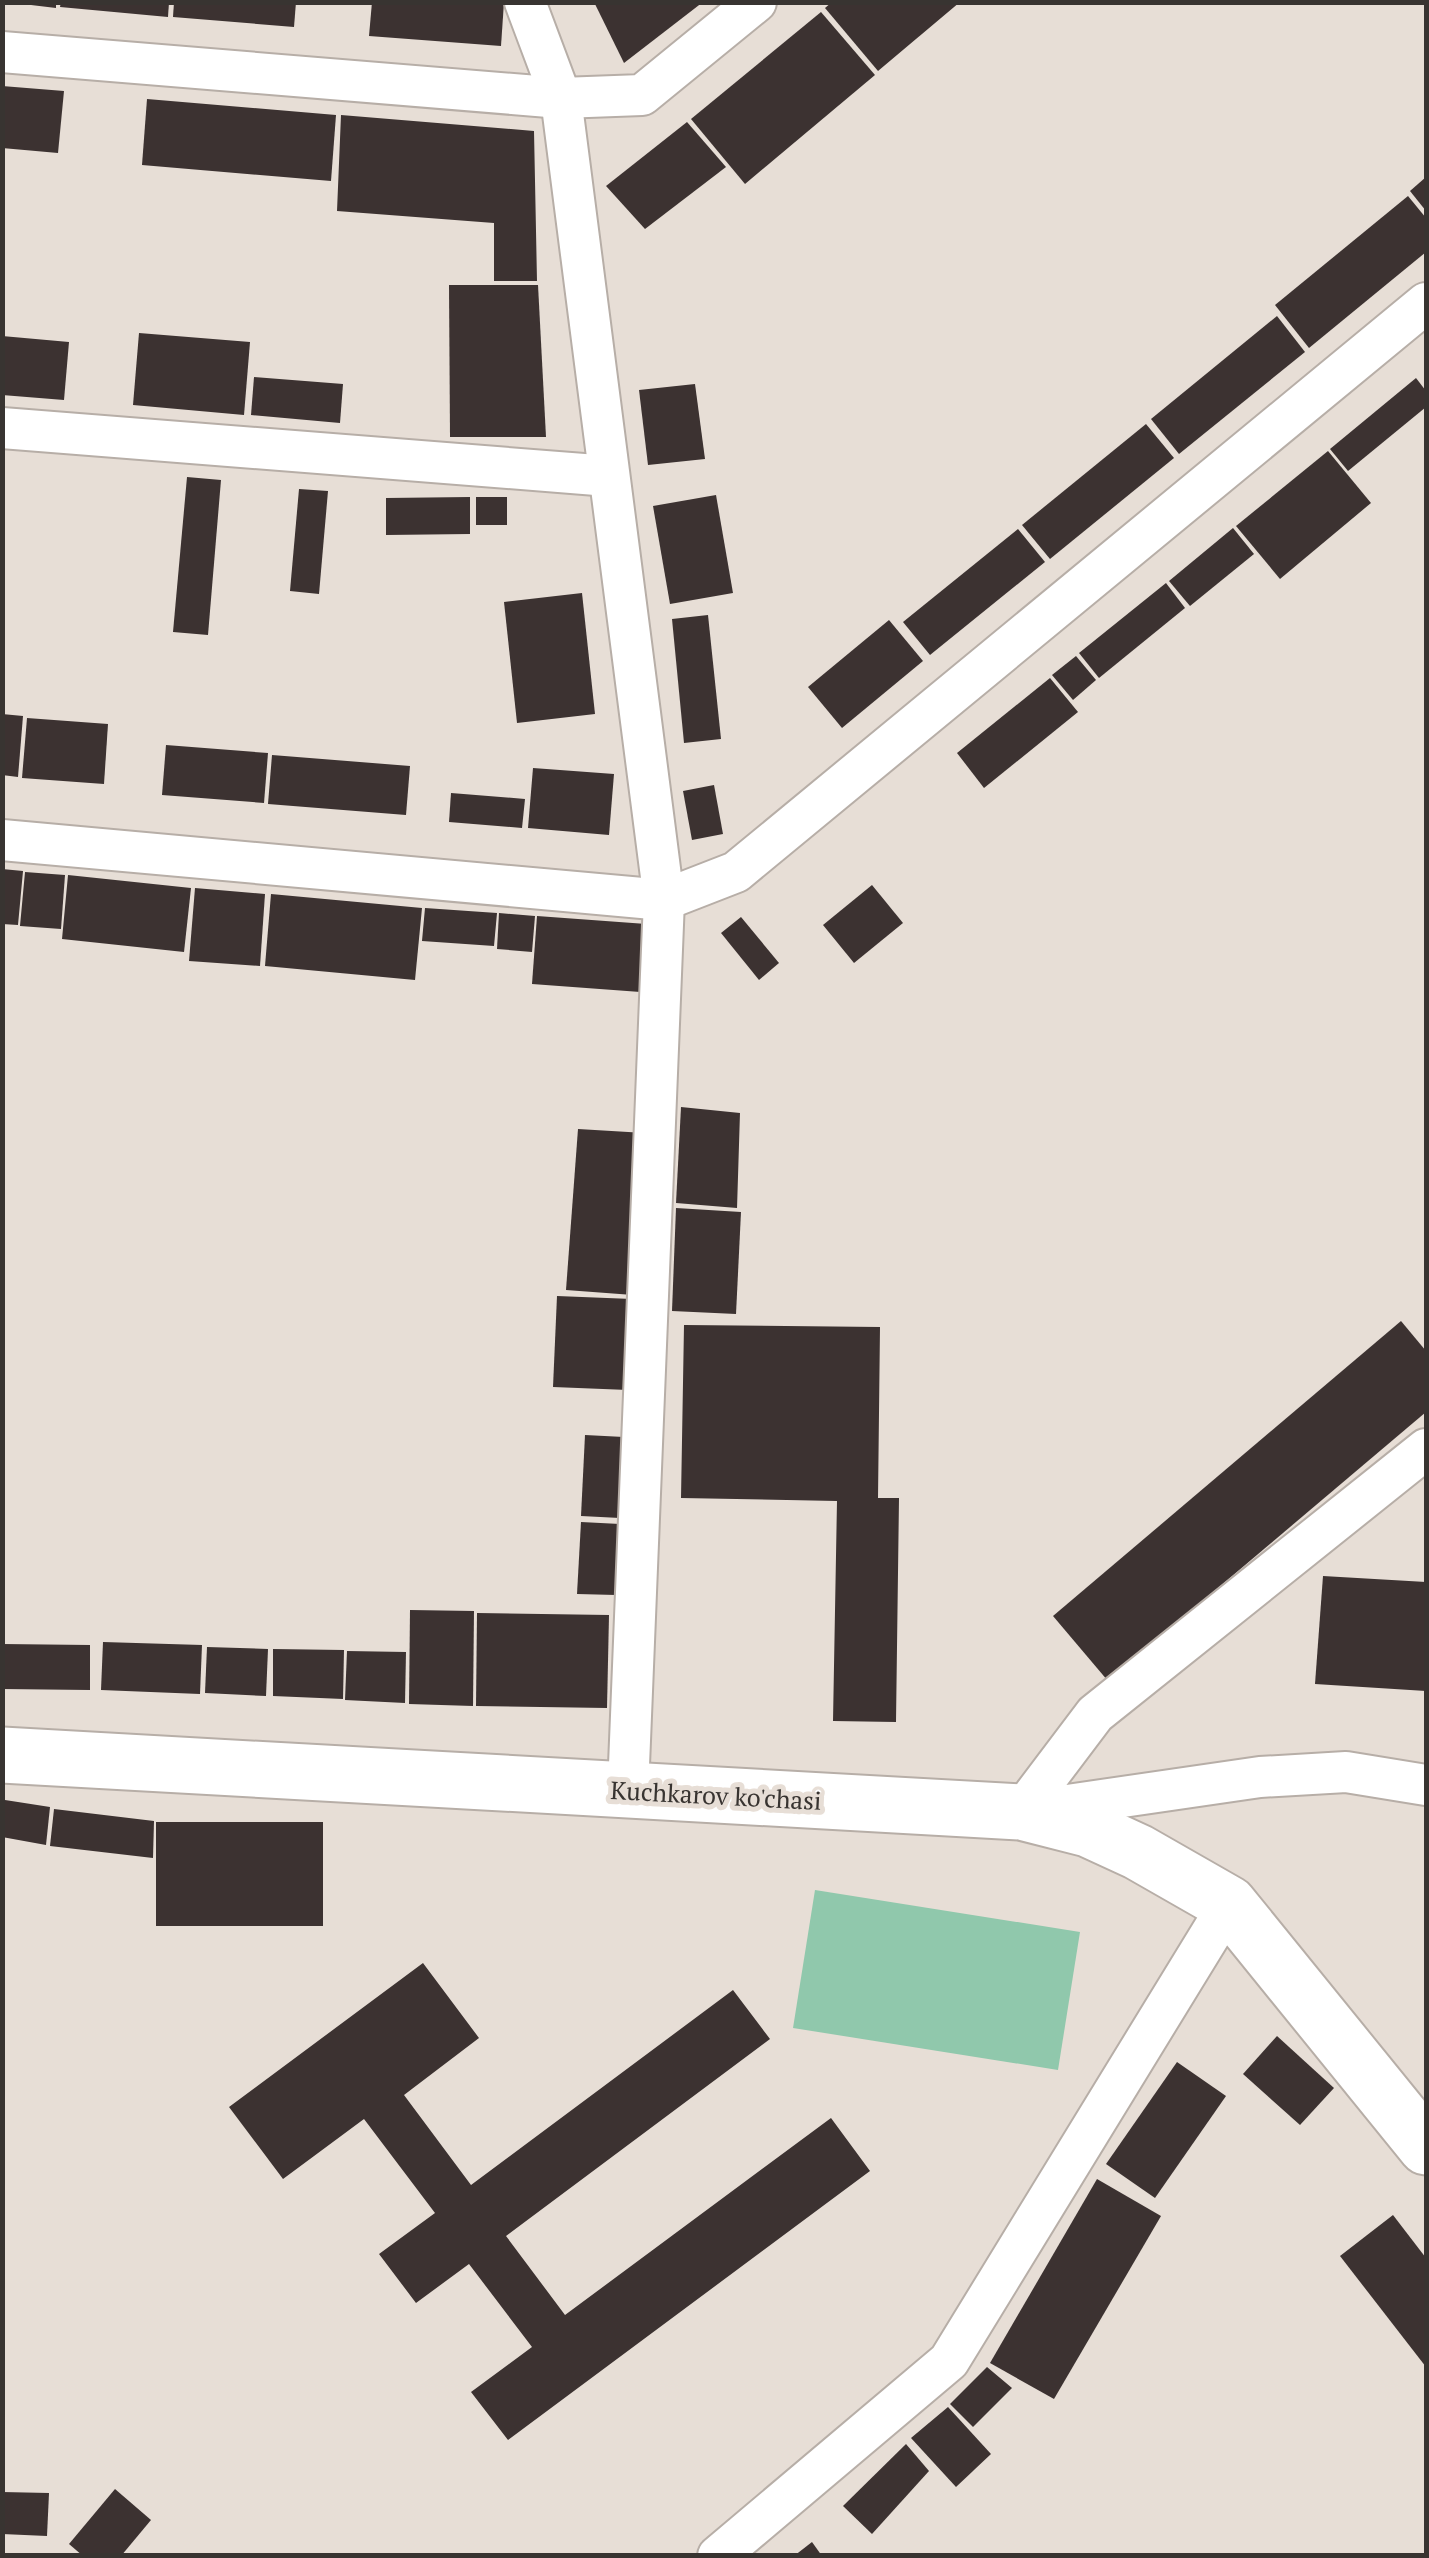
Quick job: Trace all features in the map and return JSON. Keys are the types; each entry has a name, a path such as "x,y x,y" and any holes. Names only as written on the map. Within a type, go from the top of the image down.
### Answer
{"main road":[{"name":"Kuchkarov ko'chasi","path":"2,1755 1021,1812"},
{"path":"1021,1812 1088,1828 1230,1904 1426,2147"}],"street":[{"path":"525,2 561,98 664,900 628,1790"},
{"path":"2,52 561,98 642,95 756,2"},
{"path":"2,840 664,900 736,872 1426,302"},
{"path":"2,428 609,476"},
{"path":"1021,1812 1095,1714 1426,1448"},
{"name":"Kuchkarov ko'chasi","path":"1021,1812 1260,1778 1346,1772 1426,1784"},
{"path":"718,2556 949,2360 1230,1904"}],"green space":[{"path":"815,1890 1080,1932 1058,2070 793,2028"}],"building":[{"path":"56,2 56,8 31,5"},
{"path":"61,2 169,2 168,17 60,7"},
{"path":"174,2 296,2 294,27 173,17"},
{"path":"372,2 504,2 501,46 369,36"},
{"path":"594,2 703,2 624,63"},
{"path":"832,2 960,2 878,71 825,8"},
{"path":"821,12 875,75 745,184 691,119"},
{"path":"2,86 64,91 58,153 2,148"},
{"path":"147,99 336,115 331,181 142,165"},
{"path":"341,115 534,131 537,281 494,281 494,223 337,211"},
{"path":"687,122 726,167 645,229 606,186"},
{"path":"1426,177 1426,211 1410,191"},
{"path":"1408,196 1426,218 1426,252 1309,348 1275,305"},
{"path":"449,285 538,285 546,437 450,437"},
{"path":"1277,316 1305,352 1179,454 1151,419"},
{"path":"139,333 250,342 244,415 133,405"},
{"path":"2,336 69,342 64,400 2,395"},
{"path":"254,377 343,384 340,423 251,415"},
{"path":"1416,378 1426,391 1426,407 1348,471 1330,449"},
{"path":"695,384 705,459 648,465 639,390"},
{"path":"1146,424 1174,458 1050,559 1022,525"},
{"path":"1328,451 1371,503 1280,579 1236,526"},
{"path":"187,477 221,480 208,635 173,632"},
{"path":"299,489 328,491 319,594 290,591"},
{"path":"716,495 733,593 670,604 653,506"},
{"path":"470,497 470,534 386,535 386,498"},
{"path":"476,497 507,497 507,525 476,525"},
{"path":"1233,528 1254,554 1190,606 1169,581"},
{"path":"1018,529 1045,562 930,655 903,622"},
{"path":"1166,583 1185,608 1099,678 1079,653"},
{"path":"582,593 595,714 517,723 504,602"},
{"path":"708,615 721,739 684,743 672,619"},
{"path":"889,620 923,661 842,728 808,687"},
{"path":"1076,656 1096,680 1073,700 1052,675"},
{"path":"1050,678 1078,712 984,788 957,753"},
{"path":"2,714 23,716 18,777 2,775"},
{"path":"27,718 108,724 104,784 22,778"},
{"path":"166,745 268,753 264,803 162,795"},
{"path":"272,755 410,766 406,815 268,804"},
{"path":"533,768 614,774 609,835 528,828"},
{"path":"714,785 723,834 692,840 683,791"},
{"path":"451,793 525,799 522,828 449,822"},
{"path":"2,869 23,871 18,925 2,924"},
{"path":"25,872 65,875 61,929 20,926"},
{"path":"68,875 191,888 184,952 62,939"},
{"path":"872,885 903,923 854,963 823,925"},
{"path":"195,888 265,894 260,966 189,961"},
{"path":"271,894 422,908 415,980 265,966"},
{"path":"425,908 497,913 494,946 422,941"},
{"path":"499,913 535,916 532,952 497,949"},
{"path":"537,916 660,925 654,993 532,984"},
{"path":"741,917 779,963 759,980 721,933"},
{"path":"681,1107 740,1113 737,1208 676,1203"},
{"path":"578,1129 645,1133 633,1295 566,1290"},
{"path":"676,1208 741,1212 736,1314 672,1311"},
{"path":"557,1296 632,1299 628,1390 553,1387"},
{"path":"1401,1321 1426,1351 1426,1412 1108,1681 1053,1616"},
{"path":"684,1325 880,1327 878,1498 899,1498 896,1722 833,1721 837,1501 681,1498"},
{"path":"585,1435 624,1437 620,1518 581,1516"},
{"path":"581,1522 620,1524 616,1595 577,1594"},
{"path":"1323,1576 1426,1582 1426,1691 1315,1684"},
{"path":"410,1610 474,1611 473,1706 409,1704"},
{"path":"477,1613 609,1615 607,1708 476,1706"},
{"path":"103,1642 202,1645 200,1694 101,1690"},
{"path":"2,1644 90,1645 90,1690 2,1689"},
{"path":"207,1647 268,1649 266,1696 205,1693"},
{"path":"273,1649 344,1650 343,1699 273,1696"},
{"path":"347,1651 406,1652 405,1703 345,1700"},
{"path":"5,1800 50,1807 46,1845 2,1837"},
{"path":"54,1809 154,1821 153,1858 50,1846"},
{"path":"156,1822 323,1822 323,1926 156,1926"},
{"path":"423,1963 479,2038 404,2095 471,2185 733,1990 770,2039 506,2236 565,2315 831,2118 870,2171 508,2440 471,2392 532,2347 469,2264 416,2303 379,2254 435,2213 364,2119 283,2179 229,2107"},
{"path":"1277,2036 1334,2088 1300,2125 1243,2074"},
{"path":"1177,2062 1226,2096 1155,2198 1106,2164"},
{"path":"1097,2179 1161,2216 1054,2399 990,2363"},
{"path":"1393,2215 1426,2258 1426,2367 1340,2256"},
{"path":"987,2367 1012,2388 973,2427 950,2404"},
{"path":"948,2407 991,2454 956,2487 911,2438"},
{"path":"906,2444 929,2471 872,2534 843,2506"},
{"path":"115,2489 151,2520 121,2556 83,2556 69,2544"},
{"path":"2,2492 49,2493 47,2536 2,2534"},
{"path":"812,2542 822,2556 794,2556"}]}
